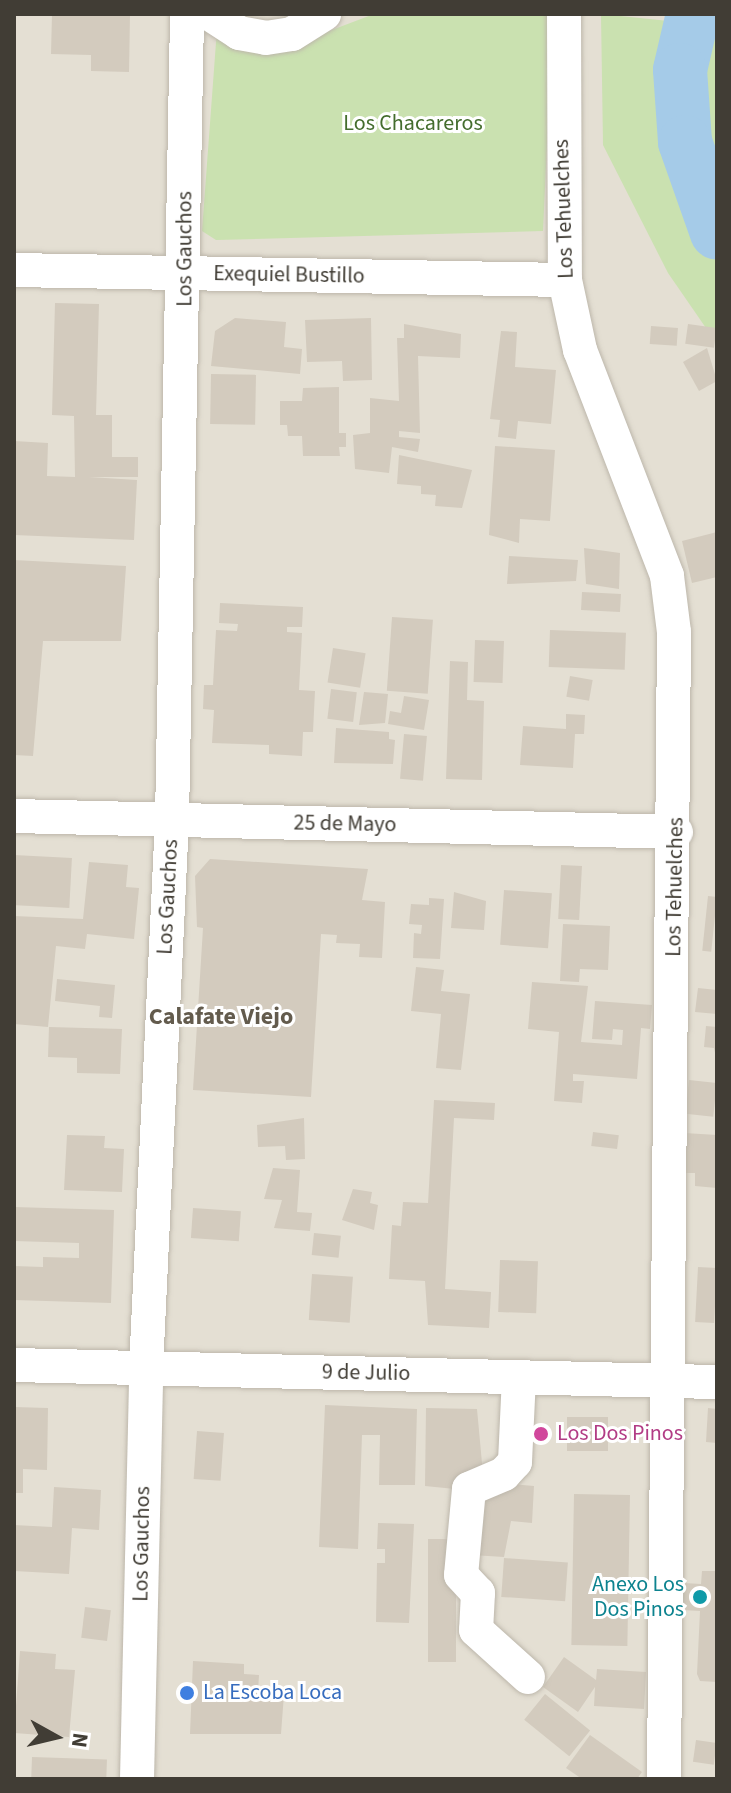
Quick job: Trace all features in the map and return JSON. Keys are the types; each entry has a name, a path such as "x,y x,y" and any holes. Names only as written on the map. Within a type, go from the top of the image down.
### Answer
{"street":[{"name":"Los Gauchos","path":"137,1779 146,1368 172,820 186,274 187,14"},
{"path":"210,14 239,33 266,38 327,17"},
{"name":"Los Tehuelches","path":"564,14 565,280 580,350 667,576 674,632 676,832 666,1381 664,1779"},
{"name":"Exequiel Bustillo","path":"14,270 565,280"},
{"name":"25 de Mayo","path":"14,816 676,832"},
{"name":"9 de Julio","path":"14,1365 717,1382"},
{"path":"519,1377 515,1462 504,1474 474,1482 467,1493 461,1575 478,1593 476,1630 528,1677"}],"shaded area":[{"path":"14,14 717,14 717,1779 14,1779"}],"green space":[{"name":"Los Chacareros","path":"374,14 553,14 543,231 216,240 202,231 217,29 295,44"},
{"path":"601,14 717,26 717,344 668,273 603,145"}],"building":[{"path":"52,14 130,15 129,72 91,71 91,55 51,54"},
{"path":"55,303 99,304 96,415 112,415 112,457 138,457 138,477 89,477 137,480 134,540 14,535 14,441 48,443 47,476 75,477 74,416 52,415"},
{"path":"235,318 286,322 284,347 302,349 300,374 211,366 215,331"},
{"path":"371,318 372,380 343,381 342,361 307,362 305,320"},
{"path":"404,324 461,334 460,358 418,356 420,433 399,431 399,437 420,439 418,452 392,447 389,473 355,469 353,435 370,433 370,398 399,401 397,338 404,338"},
{"path":"688,324 717,328 714,348 685,344"},
{"path":"651,326 678,328 677,346 650,344"},
{"path":"501,331 517,332 515,367 556,370 551,424 518,421 516,439 498,437 500,420 490,419"},
{"path":"707,348 717,381 699,391 683,362"},
{"path":"211,374 256,375 255,425 210,424"},
{"path":"339,387 339,433 346,433 346,447 339,447 340,456 303,456 302,436 288,436 287,425 280,425 280,401 302,401 303,388"},
{"path":"495,446 555,450 550,521 520,519 519,543 489,535"},
{"path":"399,455 472,470 462,508 435,506 436,495 421,494 421,486 397,484"},
{"path":"717,532 717,577 692,583 682,541"},
{"path":"584,548 620,553 619,589 586,584"},
{"path":"509,556 578,560 576,581 507,584"},
{"path":"14,560 126,566 121,641 43,641 33,756 14,755"},
{"path":"582,592 621,594 620,612 581,610"},
{"path":"220,603 303,607 302,627 287,627 287,632 302,633 299,690 315,691 313,732 303,732 302,756 269,754 269,745 212,743 214,710 203,709 204,685 213,685 216,630 237,631 238,624 219,623"},
{"path":"392,617 433,620 428,694 387,691"},
{"path":"550,630 626,633 625,670 549,667"},
{"path":"475,640 504,641 503,683 474,682"},
{"path":"333,648 366,653 360,688 328,683"},
{"path":"450,661 468,662 467,700 484,701 482,780 446,779"},
{"path":"570,676 593,680 589,701 566,697"},
{"path":"331,689 357,692 353,722 327,719"},
{"path":"364,692 388,694 385,723 359,725"},
{"path":"404,696 429,700 424,730 388,724 390,711 401,713"},
{"path":"566,714 585,715 584,734 575,734 573,768 520,765 523,726 566,729"},
{"path":"336,728 389,732 389,739 395,740 393,764 334,763"},
{"path":"404,734 427,736 423,781 400,779"},
{"path":"14,855 72,858 69,908 14,905"},
{"path":"210,859 368,869 362,900 385,902 382,958 359,957 360,944 336,943 337,935 321,934 311,1097 193,1090 203,928 197,927 195,876"},
{"path":"89,862 128,865 126,887 139,888 134,939 87,934 85,949 56,946 48,1027 14,1024 14,916 83,919"},
{"path":"561,865 582,866 579,920 558,919"},
{"path":"504,890 552,893 548,948 500,945"},
{"path":"454,892 486,901 484,930 451,928"},
{"path":"708,896 717,897 711,952 702,951"},
{"path":"429,898 444,899 440,959 413,958 414,933 421,934 422,925 409,924 411,904 429,905"},
{"path":"563,924 610,926 608,970 580,969 579,982 560,981"},
{"path":"416,967 444,970 441,991 470,994 461,1070 436,1068 441,1014 411,1011"},
{"path":"57,979 115,985 112,1018 99,1017 100,1006 55,1001"},
{"path":"532,982 588,986 581,1042 622,1045 623,1030 613,1029 612,1040 592,1039 595,1001 652,1005 650,1029 641,1028 637,1079 573,1074 573,1081 584,1081 582,1103 554,1101 559,1032 528,1029"},
{"path":"698,988 717,990 717,1014 695,1012"},
{"path":"706,1026 717,1027 717,1062 714,1048 704,1047"},
{"path":"49,1027 122,1029 120,1074 77,1073 77,1058 48,1057"},
{"path":"689,1080 717,1083 713,1117 685,1114"},
{"path":"434,1100 495,1103 494,1120 454,1118 445,1289 491,1292 489,1328 428,1325 425,1281 389,1279 392,1225 401,1226 403,1202 428,1203"},
{"path":"304,1118 305,1159 286,1160 285,1146 258,1147 257,1125"},
{"path":"593,1132 619,1135 617,1149 591,1146"},
{"path":"684,1133 717,1135 717,1188 695,1186 695,1173 682,1173"},
{"path":"67,1135 105,1136 104,1148 124,1149 122,1192 64,1190"},
{"path":"273,1168 300,1170 297,1212 312,1213 310,1231 274,1228 282,1200 264,1199"},
{"path":"353,1189 372,1192 370,1203 378,1205 374,1230 342,1220"},
{"path":"14,1207 114,1210 111,1303 14,1300 14,1266 43,1267 43,1257 79,1258 79,1243 14,1241"},
{"path":"193,1208 241,1211 239,1241 191,1238"},
{"path":"314,1233 341,1236 339,1258 312,1255"},
{"path":"500,1260 538,1261 536,1313 498,1312"},
{"path":"698,1267 717,1268 714,1323 695,1322"},
{"path":"312,1274 353,1277 350,1323 309,1320"},
{"path":"325,1405 417,1409 415,1485 379,1485 380,1435 362,1435 358,1549 319,1547"},
{"path":"14,1407 48,1408 47,1470 23,1469 23,1493 14,1493"},
{"path":"426,1408 477,1409 483,1474 455,1489 425,1486"},
{"path":"708,1408 717,1409 717,1443 706,1442"},
{"path":"567,1417 608,1417 608,1451 567,1451"},
{"path":"197,1431 224,1433 221,1481 194,1479"},
{"path":"478,1481 534,1486 532,1523 511,1521 504,1557 472,1555"},
{"path":"54,1487 101,1490 99,1530 72,1528 69,1574 14,1571 14,1525 52,1527"},
{"path":"574,1494 630,1495 627,1646 571,1645"},
{"path":"378,1523 414,1524 409,1623 376,1622 377,1563 385,1563 385,1549 377,1549"},
{"path":"428,1539 456,1539 456,1662 428,1662"},
{"path":"504,1558 568,1562 565,1601 501,1597"},
{"name":"Anexo Los Dos Pinos","path":"702,1571 717,1571 717,1682 700,1681 697,1674 700,1611 682,1610 684,1583 701,1584"},
{"path":"85,1607 111,1610 107,1641 81,1638"},
{"path":"20,1651 56,1654 55,1669 75,1670 69,1737 14,1733"},
{"path":"564,1657 596,1680 597,1669 646,1672 644,1709 594,1706 595,1687 578,1712 543,1687"},
{"path":"193,1661 244,1664 244,1674 259,1675 258,1692 284,1694 281,1734 190,1734"},
{"path":"545,1694 590,1731 569,1756 524,1720"},
{"path":"590,1735 642,1772 637,1779 582,1779 566,1768"},
{"path":"696,1740 717,1743 714,1765 693,1762"},
{"path":"32,1757 107,1760 106,1779 31,1779"}],"waterway":[{"path":"693,14 680,70 685,142 717,233"}],"place":[{"name":"Los Dos Pinos","path":"541,1434"},
{"name":"Anexo Los Dos Pinos","path":"700,1597"},
{"name":"La Escoba Loca","path":"187,1693"}],"district":[{"name":"Calafate Viejo","path":"221,1017"}]}
